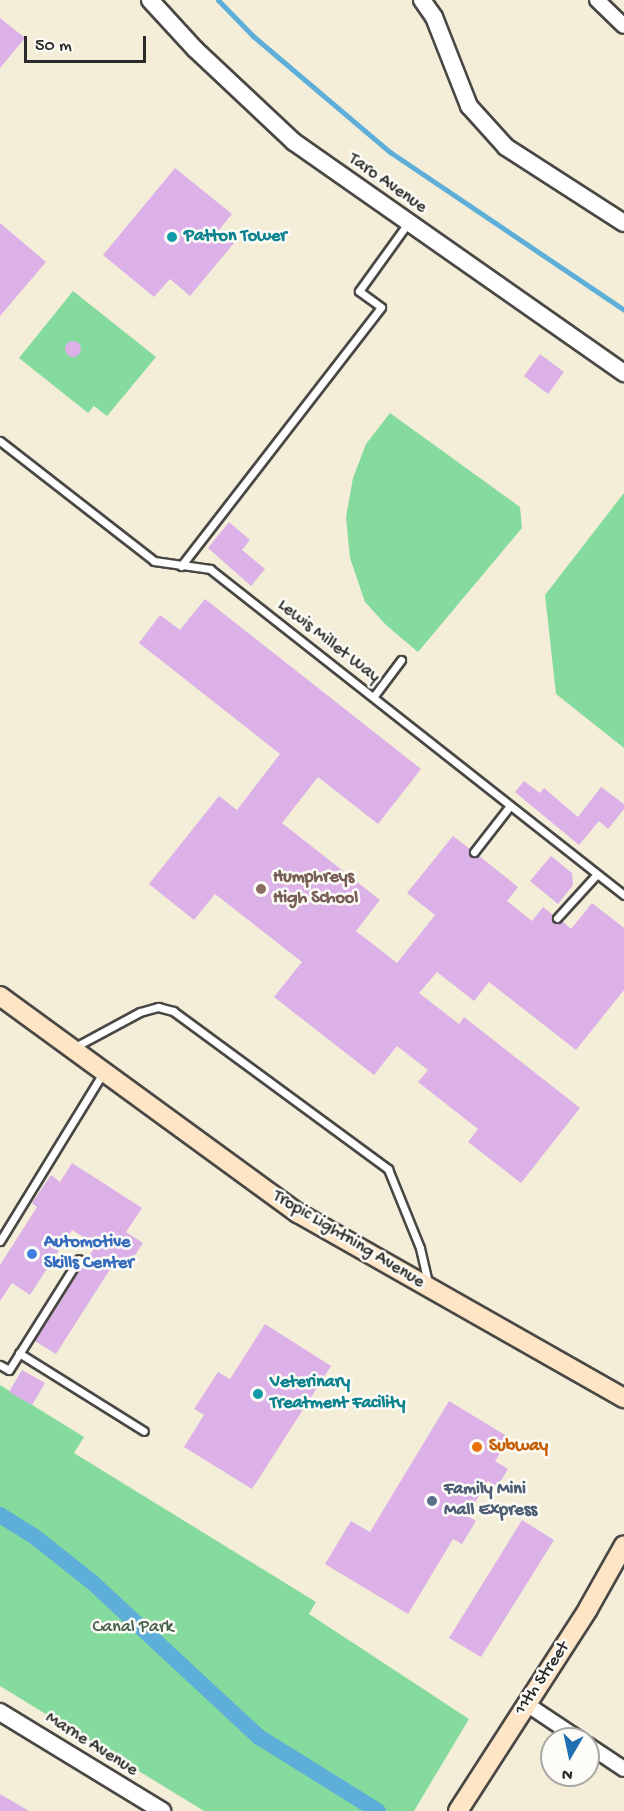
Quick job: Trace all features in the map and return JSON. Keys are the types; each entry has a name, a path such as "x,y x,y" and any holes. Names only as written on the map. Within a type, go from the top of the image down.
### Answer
{"main road":[{"name":"Tropic Lightning Avenue","path":"0,996 298,1213 624,1398"},
{"name":"11th Street","path":"458,1811 528,1705 624,1545"}],"street":[{"name":"Taro Avenue","path":"150,0 195,49 294,142 624,373"},
{"path":"422,0 434,16 469,106 506,147 624,223"},
{"path":"597,0 624,26"},
{"path":"528,1705 561,1727"},
{"name":"Marne Avenue","path":"0,1712 162,1811"},
{"path":"600,1753 624,1769"}],"lane":[{"path":"181,566 381,307 359,291 408,223"},
{"name":"Lewis Millet Way","path":"0,441 154,561 210,569 374,696 509,807 624,895"},
{"path":"374,696 401,660"},
{"path":"474,852 509,807"},
{"path":"557,918 597,874"},
{"path":"73,1048 140,1012 158,1007 173,1011 388,1169 420,1248 429,1289"},
{"path":"0,1241 104,1071"},
{"path":"0,1365 9,1370 79,1259"},
{"path":"19,1353 144,1431"}],"green space":[{"path":"73,291 156,357 107,416 94,406 88,413 19,358"},
{"path":"390,413 520,507 522,528 418,652 386,625 365,602 350,558 346,517 353,478 366,444"},
{"path":"624,493 624,748 556,694 545,595"},
{"name":"Canal Park","path":"0,1385 84,1437 74,1453 316,1602 309,1614 469,1719 414,1811 204,1811 0,1686"}],"building":[{"path":"0,18 25,38 0,68"},
{"name":"Patton Tower","path":"175,168 232,214 218,231 234,243 190,296 170,279 154,297 103,255"},
{"path":"0,223 46,262 0,316"},
{"path":"70,341 76,341 81,349 79,355 70,357 65,352 65,346"},
{"path":"540,354 564,372 548,394 524,376"},
{"path":"229,522 250,540 242,550 265,569 251,586 208,548"},
{"name":"Humphreys High School","path":"205,599 421,769 378,824 318,777 282,823 380,900 356,931 397,963 435,915 407,893 453,836 470,849 470,856 478,855 518,887 507,901 532,921 543,907 553,915 554,922 562,921 571,929 592,903 624,928 624,990 576,1050 489,982 474,1001 437,972 419,993 459,1024 464,1017 580,1108 521,1183 468,1142 478,1129 418,1082 428,1070 397,1046 374,1075 274,997 302,962 215,894 194,920 149,884 219,796 237,810 280,754 139,643 160,615 180,630"},
{"path":"524,781 540,793 544,788 578,817 601,787 624,804 624,809 608,829 599,821 579,845 515,792"},
{"path":"551,856 572,873 573,885 558,904 530,881"},
{"name":"Automotive Skills Center","path":"72,1163 142,1208 126,1232 143,1243 125,1270 114,1263 56,1354 35,1341 96,1245 72,1230 30,1295 12,1283 0,1301 0,1265 37,1207 32,1203 51,1175 60,1182"},
{"name":"Veterinary Treatment Facility","path":"265,1324 331,1366 252,1489 184,1447 204,1415 194,1409 218,1372 230,1379"},
{"path":"22,1370 45,1383 32,1405 9,1392"},
{"name":"Family Mini Mall Express","path":"449,1401 510,1438 495,1461 508,1469 497,1487 488,1481 467,1516 476,1521 462,1544 453,1539 408,1614 325,1564 351,1521 370,1532"},
{"path":"522,1520 554,1540 481,1657 449,1638"},
{"path":"0,1794 29,1811 0,1811"}],"waterway":[{"path":"218,0 253,36 390,152 624,310"},
{"path":"0,1515 35,1537 92,1582 259,1737 378,1811"}],"place":[{"name":"Patton Tower","path":"172,237"},
{"name":"Humphreys High School","path":"261,889"},
{"name":"Automotive Skills Center","path":"32,1254"},
{"name":"Veterinary Treatment Facility","path":"258,1394"},
{"name":"Subway","path":"477,1447"},
{"name":"Family Mini Mall Express","path":"432,1501"}]}
